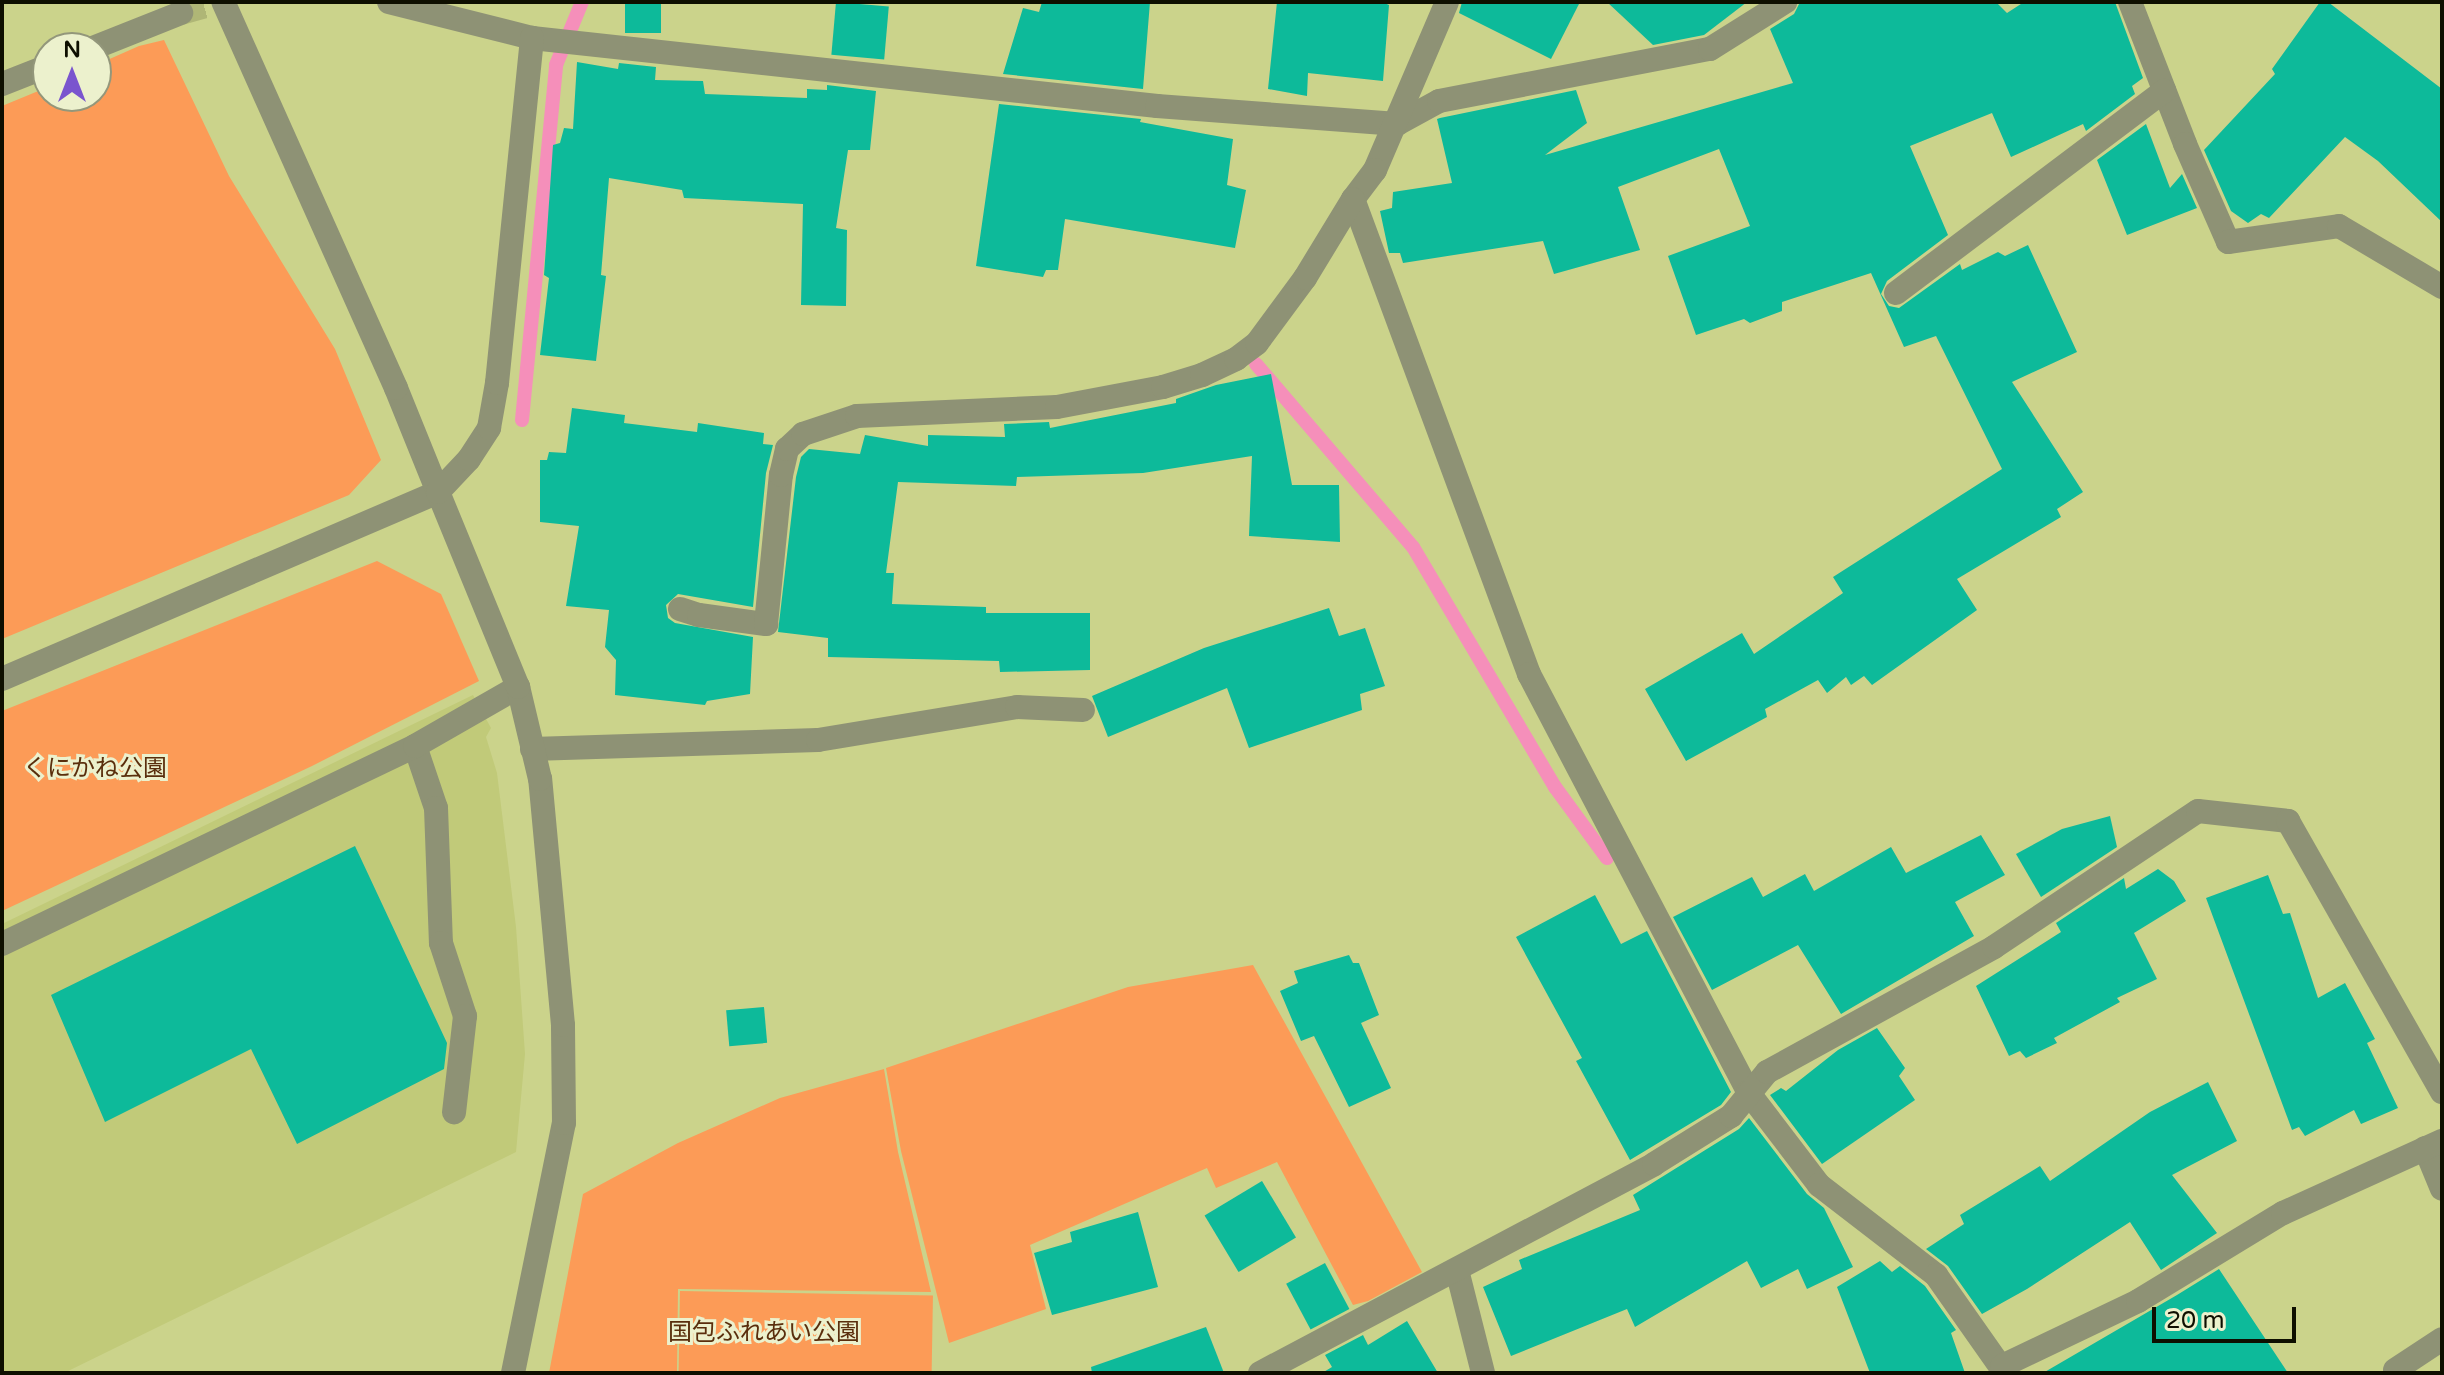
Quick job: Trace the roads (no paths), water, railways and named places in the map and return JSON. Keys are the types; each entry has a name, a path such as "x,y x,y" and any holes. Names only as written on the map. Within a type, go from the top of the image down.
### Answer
{"street":[{"path":"223,2 396,388 518,687 540,779 563,1025 564,1123 513,1373"},
{"path":"389,2 532,38 1157,106 1397,124 1439,101 1710,49 1785,2"},
{"path":"680,609 699,615 766,624 781,475 787,449 803,434 857,416 1057,407 1163,387 1202,375 1236,359 1257,343 1305,278 1353,199 1375,170 1447,2"},
{"path":"2130,2 2228,242 2339,226 2442,287"},
{"path":"112,40 181,13"},
{"path":"2,679 438,492 469,459 489,428 497,383 532,38"},
{"path":"2,84 32,72"},
{"path":"1896,293 2164,91"},
{"path":"1353,199 1529,674 1748,1092 1819,1185 1936,1275 2004,1370 2138,1301 2283,1213 2434,1145 2442,1189"},
{"path":"2,944 415,746 518,687"},
{"path":"532,749 818,740 1017,707 1083,710"},
{"path":"415,746 436,808 441,943 465,1016 454,1112"},
{"path":"1260,1373 1654,1164 1731,1116 1767,1072 1994,947 2198,811 2288,821 2442,1092"},
{"path":"1457,1270 1483,1373"},
{"path":"2395,1370 2442,1339"}],"waterway":[{"path":"522,420 556,65 582,2"},
{"path":"1256,364 1413,547 1555,787 1607,858"}],"tunnel":[{"path":"181,13 220,2"}],"park label":[{"name":"くにかね公園","path":"95,769"},
{"name":"国包ふれあい公園","path":"764,1333"}]}
